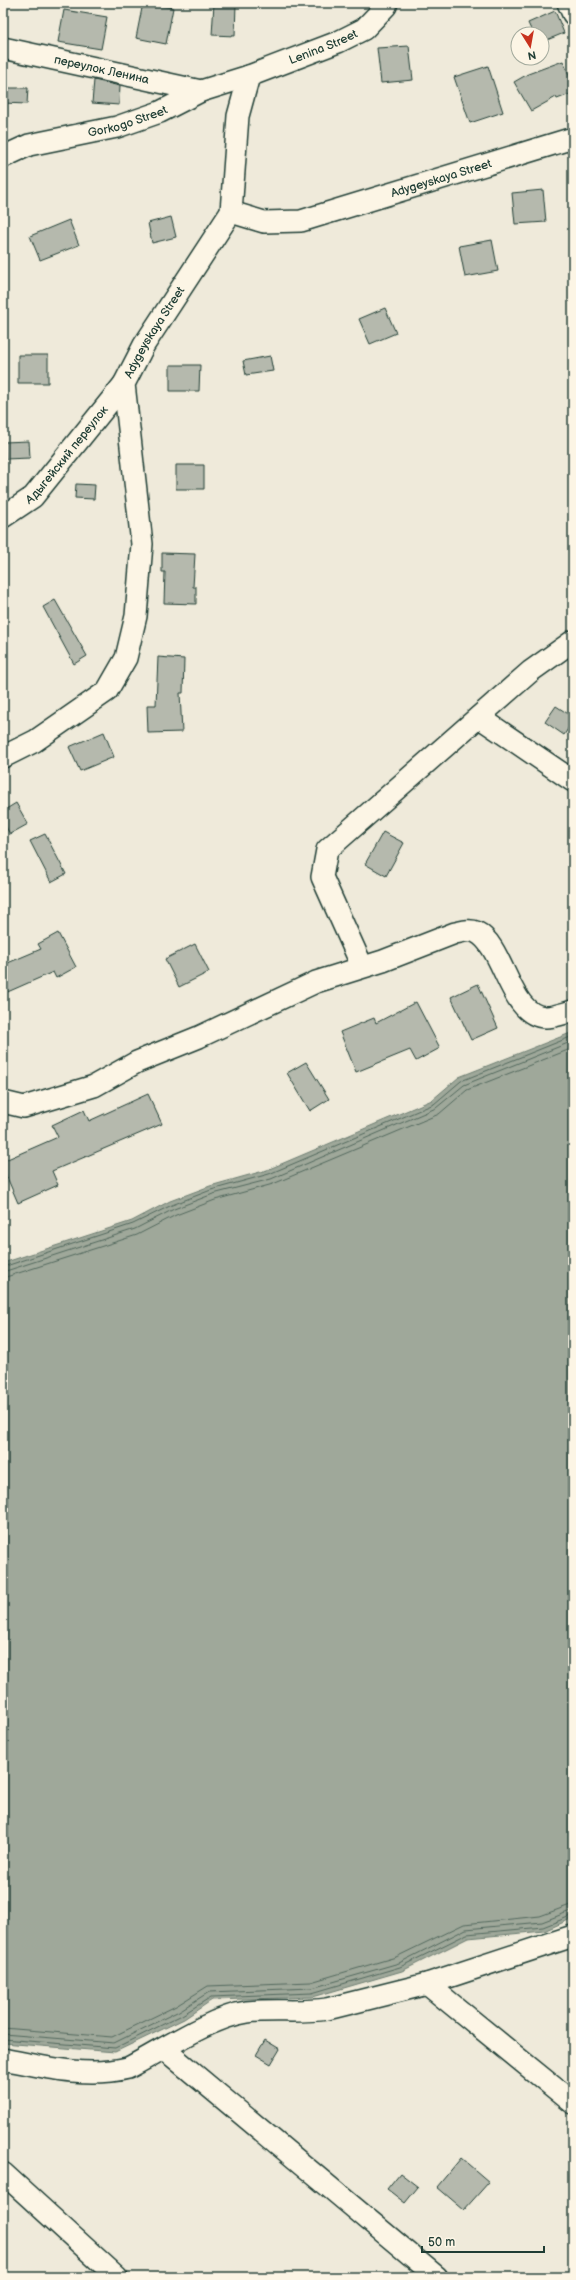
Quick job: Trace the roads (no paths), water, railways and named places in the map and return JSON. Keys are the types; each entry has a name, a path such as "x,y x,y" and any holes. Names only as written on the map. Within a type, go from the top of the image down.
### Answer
{"street":[{"name":"Lenina Street","path":"249,76 338,42 364,29 386,6 386,3"},
{"path":"568,3 573,14"},
{"name":"переулок Ленина","path":"3,48 201,90"},
{"name":"Gorkogo Street","path":"3,157 29,145 124,124 160,112 201,90 249,76"},
{"path":"231,212 238,116 249,76"},
{"name":"Adygeyskaya Street","path":"3,757 35,741 107,691 126,658 136,616 142,544 124,384 144,345 231,212 264,222 300,221 573,138"},
{"name":"Адыгейский переулок","path":"3,517 33,497 124,384"},
{"path":"362,966 322,877 327,850 531,671 573,641"},
{"path":"479,717 573,781"},
{"path":"3,1102 24,1107 94,1086 137,1062 199,1037 316,982 455,933 475,931 486,939 523,1005 533,1014 546,1017 573,1011"},
{"path":"3,2059 57,2070 100,2073 128,2068 212,2023 233,2016 247,2012 327,2009 427,1984 573,1936"},
{"path":"427,1984 573,2103"},
{"path":"164,2049 437,2277"},
{"path":"3,2173 117,2277"}],"water":[{"path":"573,1032 573,1918 544,1931 468,1938 402,1971 313,1997 212,2000 184,2019 115,2052 3,2043 3,1263 132,1221 170,1201 210,1186 267,1170 432,1100 459,1077"}]}
